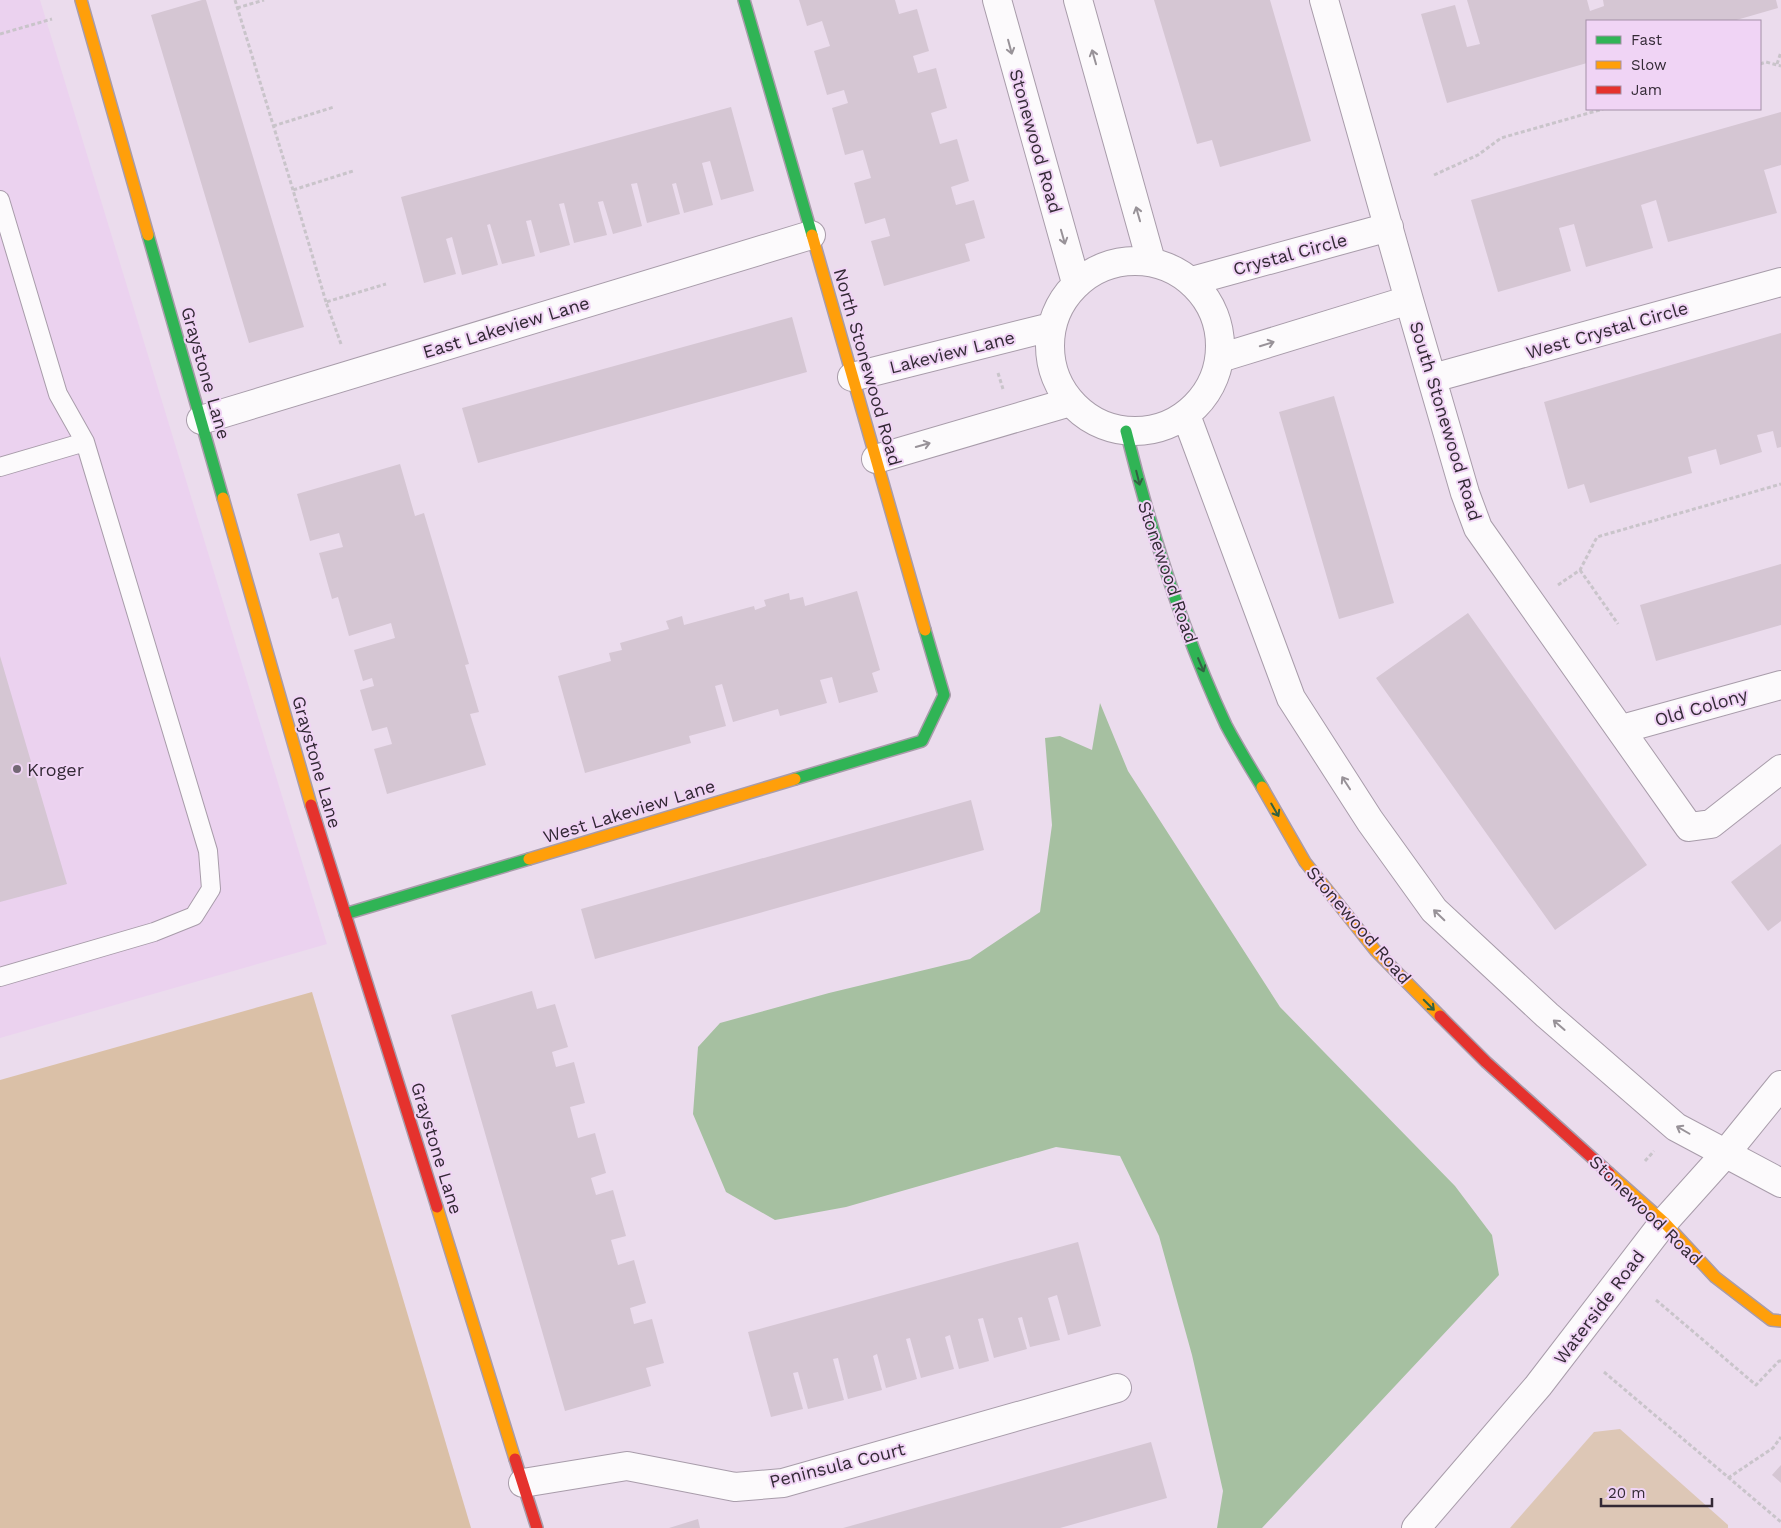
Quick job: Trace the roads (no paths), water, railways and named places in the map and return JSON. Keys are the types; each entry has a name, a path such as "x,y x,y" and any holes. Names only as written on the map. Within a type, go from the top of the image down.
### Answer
{"street":[{"name":"Graystone Lane","path":"81,0 311,806 537,1528"},
{"name":"North Stonewood Road","path":"744,0 944,695 922,742"},
{"name":"Stonewood Road","path":"997,0 1076,283"},
{"path":"1078,0 1152,260"},
{"name":"South Stonewood Road","path":"1324,0 1465,493 1478,528 1690,827 1710,824 1781,769"},
{"name":"Crystal Circle","path":"1192,281 1389,227"},
{"name":"East Lakeview Lane","path":"201,420 811,235"},
{"path":"1124,260 1152,260 1192,281 1216,316 1220,358 1209,390 1186,415 1157,429 1126,431 1095,422 1070,402 1051,366 1051,327 1076,283 1098,267 1124,260"},
{"name":"West Crystal Circle","path":"1433,378 1781,282"},
{"path":"1220,358 1409,300"},
{"name":"Lakeview Lane","path":"852,377 1051,327"},
{"path":"876,458 1070,402"},
{"path":"1186,415 1291,698 1370,820 1434,910 1547,1015 1676,1126 1781,1183"},
{"name":"Stonewood Road","path":"1126,431 1143,498 1182,620 1227,726 1305,862 1375,950 1486,1062 1664,1222 1715,1277 1771,1320 1781,1321"},
{"name":"Old Colony","path":"1622,729 1781,685"},
{"name":"West Lakeview Lane","path":"345,914 922,742"},
{"name":"Waterside Road","path":"1416,1528 1538,1386 1664,1222 1725,1154 1781,1085"},
{"name":"Peninsula Court","path":"523,1483 627,1466 735,1487 783,1483 1117,1388"}],"lane":[{"path":"0,200 58,394 85,442 208,851 211,889 194,916 154,932 0,977"},
{"path":"0,467 85,442"}],"place":[{"name":"Kroger","path":"17,769"}]}
